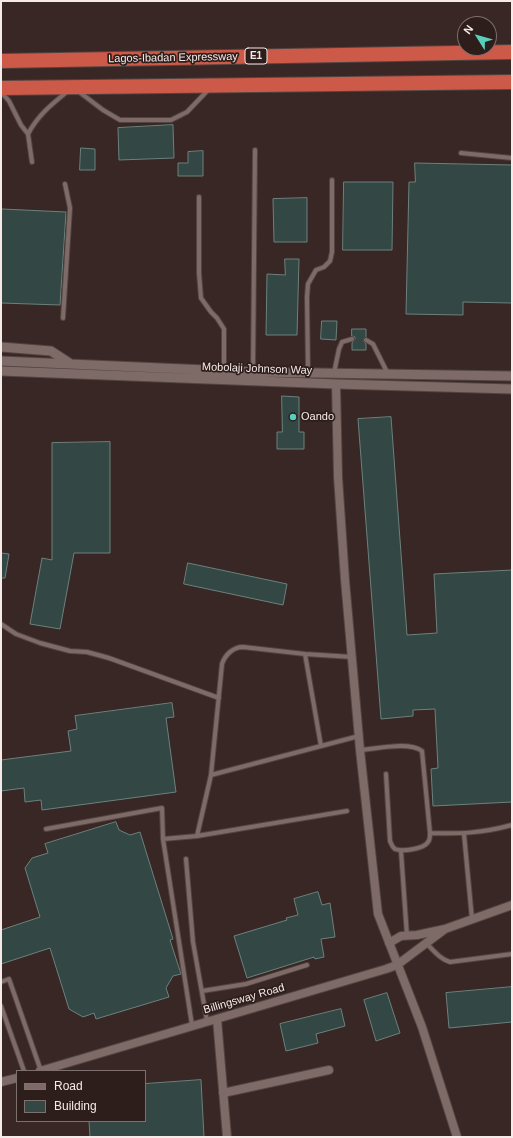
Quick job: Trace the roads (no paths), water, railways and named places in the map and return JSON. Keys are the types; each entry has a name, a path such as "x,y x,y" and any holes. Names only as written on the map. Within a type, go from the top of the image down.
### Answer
{"highway":[{"name":"Lagos-Ibadan Expressway","path":"1,61 512,52"},
{"path":"1,88 214,84 512,82"}],"street":[{"path":"1,348 50,351 71,364"},
{"name":"Mobolaji Johnson Way","path":"1,361 253,372 512,376"},
{"name":"Mobolaji Johnson Way","path":"1,372 512,389"},
{"path":"336,384 338,477 352,657 360,750 378,914 422,1027 457,1137"},
{"name":"Billingsway Road","path":"389,943 401,936 417,935 445,929 512,905"},
{"name":"Billingsway Road","path":"43,1070 397,965 445,929"},
{"path":"217,1018 227,1137"},
{"path":"223,1093 329,1070"},
{"path":"1,1082 16,1078"}],"lane":[{"path":"28,134 33,124 44,111 73,86 103,110 120,120 171,120 187,112 214,84"},
{"path":"1,91 9,101 21,125 28,134 32,162"},
{"path":"253,372 254,150"},
{"path":"462,153 512,158"},
{"path":"308,373 308,284 316,270 324,267 330,261 332,252 332,180"},
{"path":"63,318 70,208 65,184"},
{"path":"199,198 199,273 201,298 224,329 224,371"},
{"path":"334,373 342,342 352,338"},
{"path":"366,340 374,344 389,374"},
{"path":"1,624 16,634 40,643 109,658 219,698"},
{"path":"197,836 211,775 222,664 224,658 229,652 240,647 352,657"},
{"path":"305,654 321,746"},
{"path":"211,775 359,736"},
{"path":"360,750 405,746 418,748 422,751 430,833 429,841 421,848 397,850 393,847 390,841 386,774"},
{"path":"46,829 162,808 163,839 192,1025"},
{"path":"163,839 197,836 347,811"},
{"path":"430,833 464,834 493,830 512,825"},
{"path":"464,834 472,919"},
{"path":"401,850 407,936"},
{"path":"186,859 193,942 207,1021"},
{"path":"426,943 440,957 450,962 512,954"},
{"path":"202,991 246,984 307,965"},
{"path":"1,982 9,979 40,1070"},
{"path":"1,1006 24,1070"}],"place":[{"name":"Oando","path":"293,417"}]}
